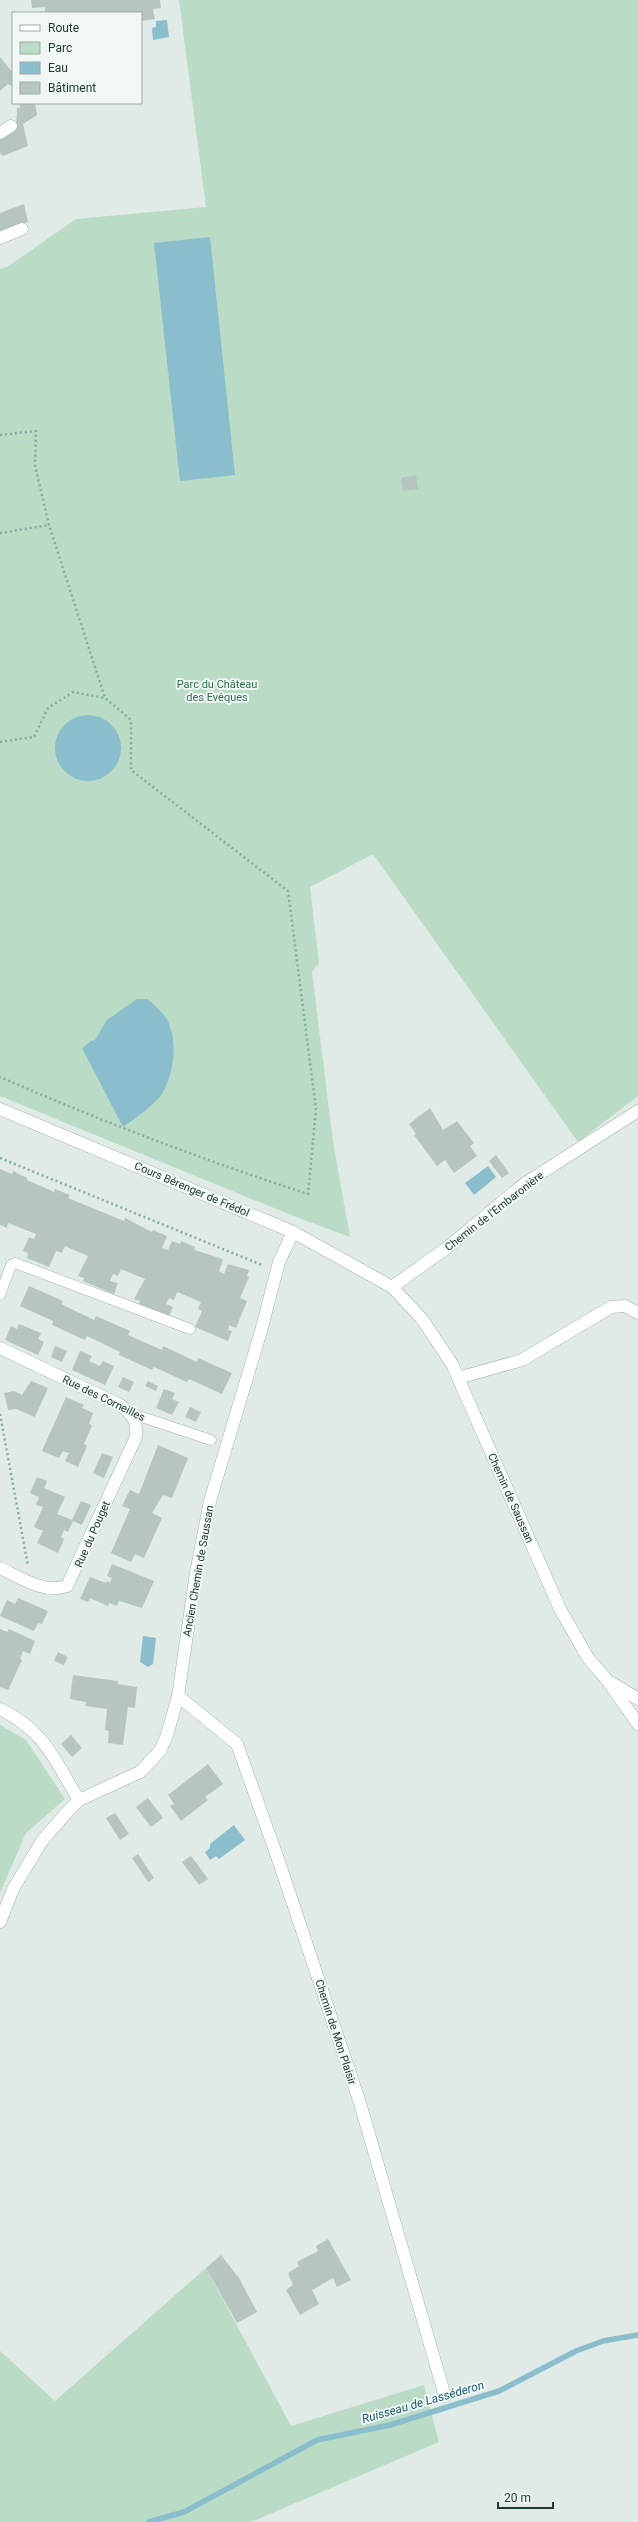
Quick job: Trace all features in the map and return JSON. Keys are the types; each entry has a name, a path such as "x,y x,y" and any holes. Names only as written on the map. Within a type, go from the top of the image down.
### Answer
{"street":[{"path":"0,133 11,126"},
{"path":"0,238 22,229"},
{"name":"Cours Bérenger de Frédol","path":"0,1109 293,1232 378,1280"},
{"name":"Chemin de l'Embaronière","path":"392,1287 448,1247 524,1184 635,1117"},
{"name":"Ancien Chemin de Saussan","path":"79,1800 140,1772 160,1751 167,1735 178,1696 193,1593 210,1500 278,1266 293,1232"},
{"name":"Chemin de Saussan","path":"378,1280 392,1287 422,1319 452,1364 560,1609 588,1658 607,1680 638,1724"},
{"path":"458,1378 522,1360 611,1308 625,1306 638,1313"},
{"name":"Rue des Corneilles","path":"0,1348 120,1405 133,1414"},
{"name":"Rue du Pouget","path":"1,1572 45,1588 55,1590 67,1586 136,1437 137,1425 133,1414"},
{"path":"607,1680 638,1699"},
{"name":"Chemin de Mon Plaisir","path":"178,1696 236,1744 278,1859 360,2103 445,2396"},
{"path":"0,1709 19,1718 42,1738 79,1800 42,1841 13,1890 0,1922"}],"lane":[{"path":"0,1295 11,1265 16,1263 190,1329"},
{"name":"Rue des Corneilles","path":"133,1414 211,1440"}],"path":[{"path":"0,435 36,431 35,466 49,525 105,698"},
{"path":"0,533 49,525"},
{"path":"0,742 34,736 48,708 73,692 105,698 131,720 131,770 288,891 316,1109 308,1194 211,1163 95,1119 0,1078"},
{"path":"0,1158 278,1266"},
{"path":"0,1414 27,1554 28,1568"}],"green space":[{"name":"Parc du Château des Evêques","path":"179,0 638,0 638,1096 578,1142 373,854 310,887 319,963 312,972 333,1142 350,1237 296,1217 0,1096 0,269 7,267 76,219 206,207"},
{"path":"0,1725 26,1740 65,1799 26,1833 0,1893"},
{"path":"206,2268 291,2426 424,2385 439,2442 251,2522 0,2522 0,2351 55,2401"}],"water":[{"path":"167,20 169,37 153,40 152,28 156,27 156,21"},
{"path":"210,237 235,475 180,481 154,243"},
{"path":"81,715 95,715 107,720 116,729 121,741 119,761 112,772 95,781 81,781 69,776 60,767 55,755 55,741 60,729 69,720"},
{"path":"137,999 147,999 160,1010 165,1017 172,1032 173,1062 168,1082 159,1098 151,1106 123,1127 82,1048 91,1041 95,1040 107,1020"},
{"path":"488,1166 496,1177 474,1195 465,1183"},
{"path":"143,1636 156,1638 153,1664 148,1667 140,1662"},
{"path":"234,1825 245,1840 219,1859 216,1856 210,1860 205,1852 210,1848 210,1844"}],"building":[{"path":"31,0 160,0 161,8 153,9 155,19 142,21 142,12 45,12 45,7 32,8"},
{"path":"0,57 12,72 12,86 8,84 0,91"},
{"path":"19,104 35,104 37,115 23,124 28,146 3,156 0,153 0,138 16,128 17,108 20,108"},
{"path":"24,204 28,222 0,231 0,213"},
{"path":"416,475 418,489 403,491 401,478"},
{"path":"430,1108 443,1130 457,1121 474,1143 470,1146 477,1156 454,1173 445,1160 437,1166 414,1135 416,1134 409,1124"},
{"path":"496,1155 509,1173 502,1178 489,1161"},
{"path":"0,1169 12,1174 13,1171 27,1178 27,1180 54,1192 55,1189 70,1195 68,1198 124,1221 125,1218 152,1232 153,1230 167,1236 162,1248 168,1250 172,1241 180,1244 181,1241 195,1247 194,1250 223,1259 219,1271 224,1274 228,1264 249,1270 247,1276 249,1277 240,1298 247,1301 236,1328 229,1325 228,1330 232,1331 228,1341 195,1327 202,1311 198,1309 201,1302 177,1292 174,1300 169,1298 166,1304 173,1307 169,1317 139,1304 140,1301 134,1299 145,1279 121,1269 118,1276 113,1274 110,1281 118,1283 114,1294 83,1281 84,1278 78,1276 88,1256 65,1246 62,1253 56,1251 49,1267 27,1258 28,1253 23,1251 29,1237 34,1239 36,1234 8,1223 7,1228 0,1225"},
{"path":"29,1286 63,1301 61,1304 94,1320 96,1316 130,1331 128,1335 162,1350 163,1346 197,1362 198,1358 232,1373 222,1394 189,1379 187,1382 154,1367 152,1370 119,1355 120,1352 87,1336 85,1340 52,1325 53,1321 20,1306"},
{"path":"19,1324 41,1333 38,1339 44,1342 38,1355 5,1340 11,1326 17,1329"},
{"path":"55,1346 67,1351 62,1362 51,1357"},
{"path":"80,1351 92,1356 89,1361 100,1366 103,1361 114,1366 105,1385 72,1370"},
{"path":"123,1377 134,1382 129,1392 118,1387"},
{"path":"31,1381 48,1388 35,1417 16,1409 8,1410 4,1393 14,1391 22,1395"},
{"path":"148,1381 158,1386 156,1391 145,1386"},
{"path":"164,1389 175,1393 172,1399 179,1402 172,1415 156,1408"},
{"path":"66,1397 84,1405 82,1408 93,1413 89,1424 92,1425 84,1444 87,1446 78,1467 65,1461 69,1453 63,1451 59,1458 42,1451"},
{"path":"190,1407 201,1412 196,1422 185,1417"},
{"path":"158,1445 188,1458 172,1498 163,1495 152,1513 162,1518 144,1558 135,1554 131,1562 111,1553 130,1509 122,1506 130,1490 139,1494"},
{"path":"102,1453 113,1457 104,1478 93,1473"},
{"path":"37,1477 47,1481 44,1488 65,1497 57,1514 72,1520 81,1501 91,1505 82,1525 73,1521 68,1532 64,1530 61,1537 64,1539 58,1553 37,1543 43,1531 34,1527 43,1507 36,1505 39,1497 30,1493"},
{"path":"112,1564 154,1581 142,1608 119,1601 117,1606 109,1603 108,1606 90,1598 88,1602 80,1599 90,1577 110,1583 112,1578 107,1576"},
{"path":"18,1598 48,1611 42,1624 38,1623 34,1631 0,1616 7,1600 15,1604"},
{"path":"0,1629 7,1632 9,1629 35,1641 30,1654 23,1651 20,1659 22,1660 8,1690 0,1687"},
{"path":"58,1652 68,1657 64,1665 54,1661"},
{"path":"73,1675 118,1681 118,1684 137,1687 135,1708 128,1707 123,1745 108,1743 109,1731 105,1730 107,1709 85,1706 86,1702 70,1699"},
{"path":"71,1735 82,1748 72,1757 61,1744"},
{"path":"208,1764 223,1784 205,1797 208,1800 181,1821 170,1806 174,1804 168,1795"},
{"path":"148,1798 163,1818 151,1827 136,1807"},
{"path":"115,1813 129,1834 120,1840 106,1818"},
{"path":"138,1854 154,1878 148,1882 132,1858"},
{"path":"191,1856 208,1879 199,1885 182,1862"},
{"path":"328,2239 351,2280 337,2287 333,2278 312,2290 319,2304 300,2315 286,2290 293,2285 288,2273 299,2266 297,2262 318,2251 316,2246"},
{"path":"221,2255 239,2278 257,2312 237,2323 206,2268"}],"waterway":[{"name":"Ruisseau de Lasséderon","path":"149,2522 184,2512 317,2440 390,2425 499,2391 576,2351 603,2341 638,2335"}]}
